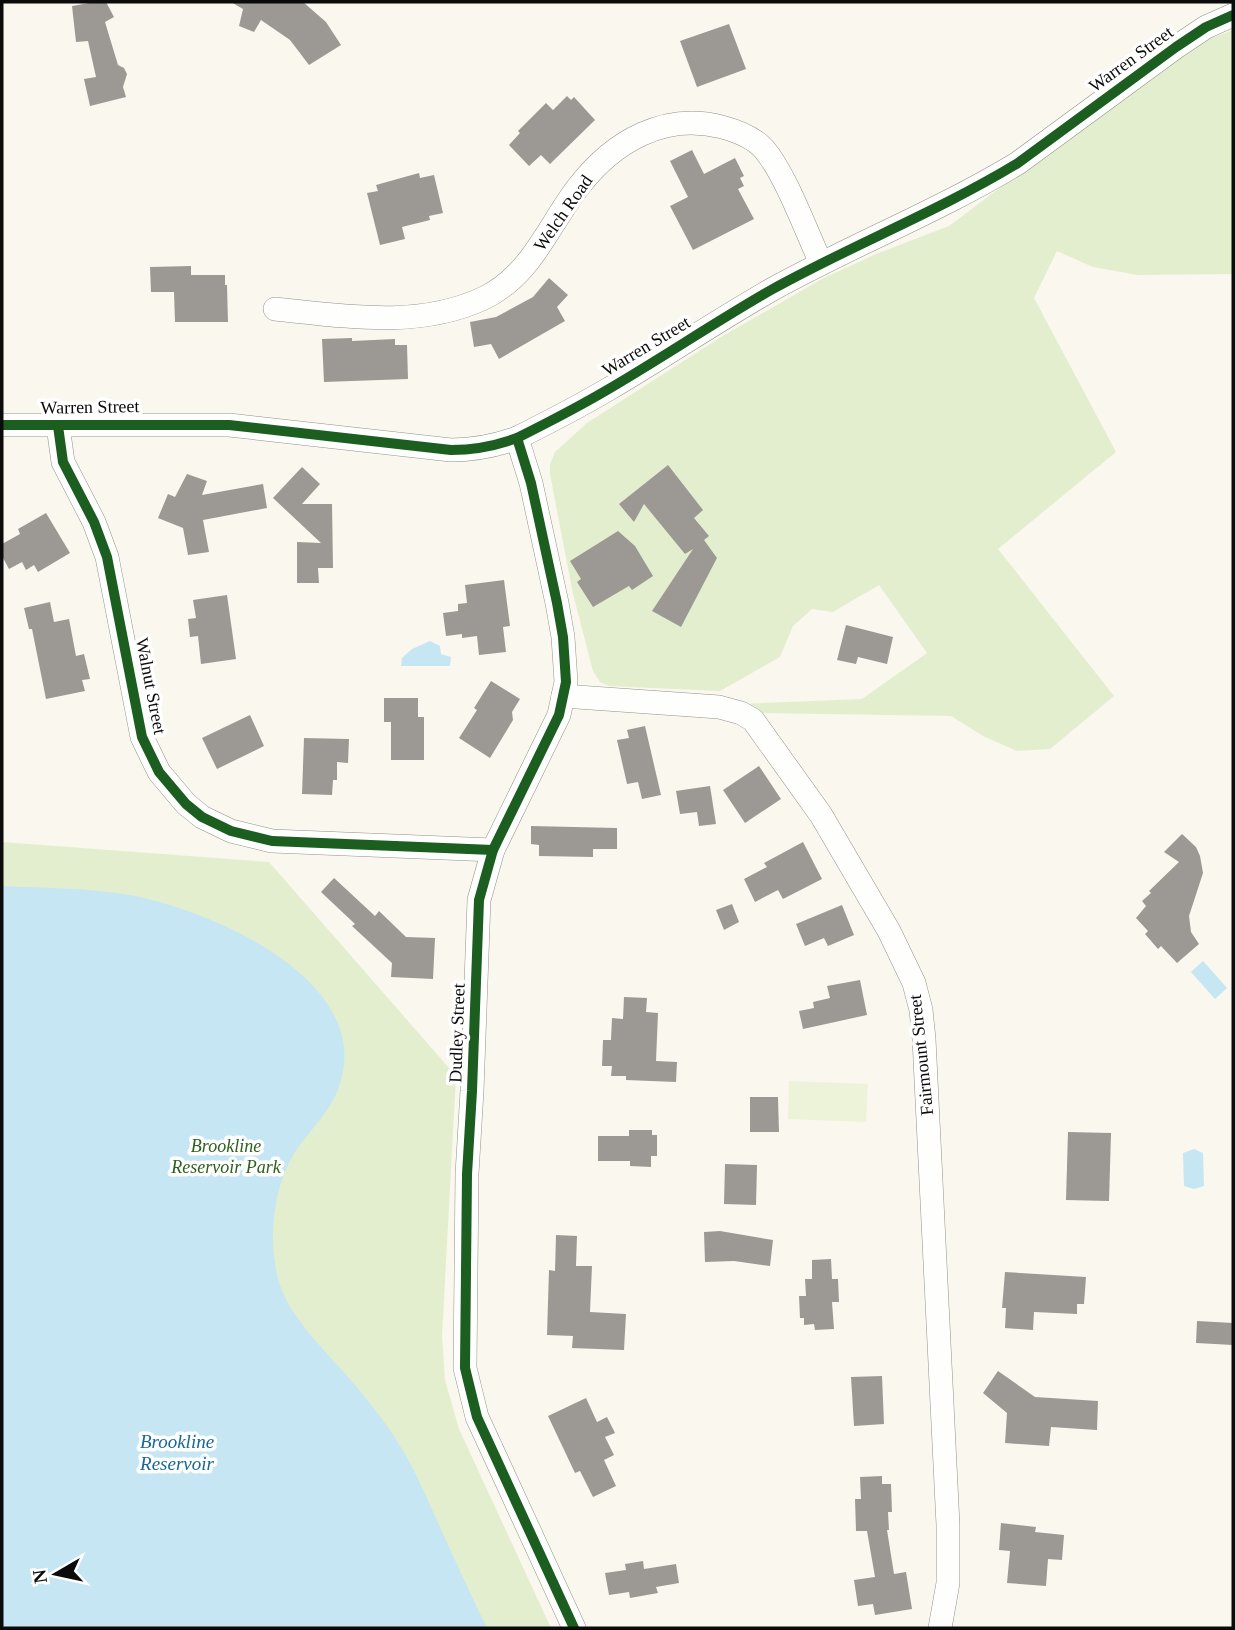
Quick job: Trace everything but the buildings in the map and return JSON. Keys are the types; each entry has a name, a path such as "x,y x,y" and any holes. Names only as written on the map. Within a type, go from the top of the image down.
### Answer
{"street":[{"name":"Warren Street","path":"2,425 229,425 451,450 487,447 517,438 608,390 769,291 821,263 970,192 1018,163 1175,47 1206,27 1233,15"},
{"name":"Welch Road","path":"275,309 361,318 402,317 442,312 484,298 513,278 528,261 547,237 578,187 614,150 646,131 682,122 705,123 725,128 749,137 762,147 781,178 821,263"},
{"name":"Walnut Street","path":"58,426 63,462 94,522 107,557 142,737 159,772 186,804 220,827 248,837 272,841 493,849"},
{"name":"Dudley Street","path":"517,438 531,483 563,636 566,663 559,715 493,849 479,900 467,1174 465,1368 477,1418 574,1628"},
{"name":"Fairmount Street","path":"563,696 719,707 741,713 753,720 821,815 890,931 914,983 921,1010 924,1039 948,1525 948,1583 940,1628"}],"green space":[{"path":"1233,30 1233,274 1138,275 1093,267 1057,251 1034,298 1116,452 998,549 1114,696 1050,749 1017,751 983,736 951,716 754,713 740,704 862,699 927,653 879,585 833,612 812,609 793,626 780,657 720,691 609,686 600,682 593,671 573,594 550,474 550,464 555,452 587,423 721,337 822,279 876,254 949,226 1180,53"},
{"name":"Brookline Reservoir","path":"2,842 269,862 456,1076 442,1336 445,1380 459,1429 551,1628 2,1628"},
{"path":"789,1081 868,1084 866,1122 788,1119"}],"water":[{"path":"430,641 440,646 441,654 451,657 450,666 401,666 402,658 412,649"},
{"name":"Brookline Reservoir","path":"2,886 118,893 167,904 204,917 242,934 278,956 309,981 332,1010 343,1043 341,1080 333,1100 295,1152 282,1181 273,1232 279,1282 297,1317 373,1407 402,1449 420,1482 487,1628 2,1628"},
{"path":"1203,961 1227,988 1215,999 1191,972"},
{"path":"1194,1149 1203,1153 1204,1186 1194,1189 1184,1186 1183,1153"}],"cycle path":[{"path":"2,425 229,425 451,450 509,441 540,427 628,378 771,290 957,197 1018,163 1176,47 1206,27 1233,15"},
{"path":"58,426 63,462 94,522 107,557 142,737 159,772 186,804 202,817 231,831 272,841 493,850"},
{"path":"517,438 531,483 557,603 563,637 566,682 559,715 493,850 479,900 467,1174 465,1368 477,1417 574,1628"}],"park label":[{"name":"Brookline Reservoir Park","path":"226,1156"}]}
